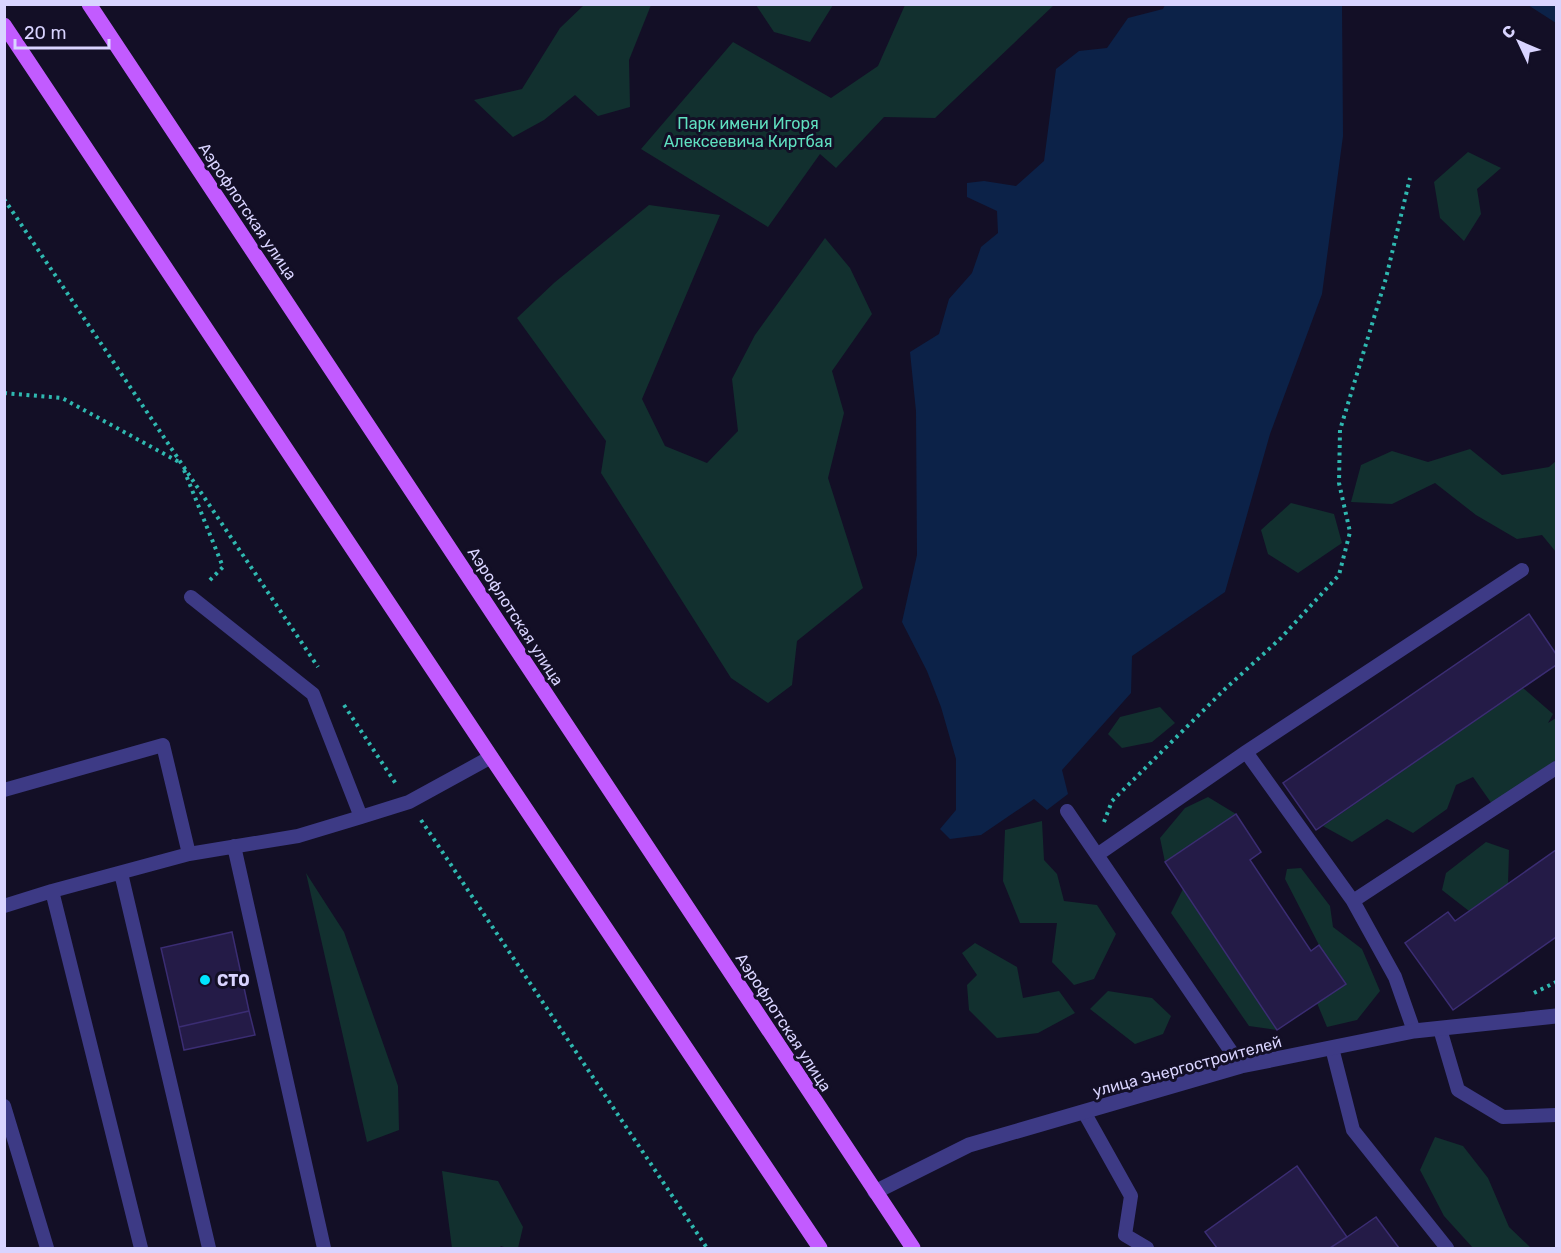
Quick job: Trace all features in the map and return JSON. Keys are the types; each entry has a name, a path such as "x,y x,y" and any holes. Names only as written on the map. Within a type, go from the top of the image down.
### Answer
{"main road":[{"name":"Аэрофлотская улица","path":"89,4 913,1248"},
{"path":"4,25 820,1248"}],"street":[{"name":"улица Энергостроителей","path":"874,1192 969,1145 1241,1066 1414,1031 1557,1016"}],"lane":[{"path":"1097,855 1246,752 1522,570"},
{"path":"191,597 313,694 361,817"},
{"path":"4,790 164,745 189,854"},
{"path":"1246,752 1353,901 1395,977 1414,1031"},
{"path":"4,906 189,854 298,836 361,817 409,802 491,757"},
{"path":"1353,901 1557,768"},
{"path":"1066,811 1241,1066"},
{"path":"234,846 324,1248"},
{"path":"121,873 209,1248"},
{"path":"52,891 141,1248"},
{"path":"1440,1029 1458,1090 1503,1116 1557,1116"},
{"path":"1332,1048 1353,1130 1447,1248"},
{"path":"4,1106 47,1248"},
{"path":"1084,1112 1131,1196 1125,1235 1147,1248"}],"path":[{"path":"1097,855 1100,831 1112,801 1225,689 1281,638 1340,575 1350,532 1339,483 1340,430 1386,278 1410,178"},
{"path":"4,199 324,676"},
{"path":"4,393 62,398 181,463 224,567 191,597"},
{"path":"344,705 707,1248"}],"green space":[{"path":"584,5 651,5 629,60 630,107 598,116 575,95 544,120 513,137 474,100 522,89 560,28"},
{"path":"756,5 833,5 810,42 774,32"},
{"name":"Парк имени Игоря Алексеевича Киртбая","path":"905,5 1054,5 935,118 884,117 836,168 820,154 768,227 641,149 733,42 831,98 878,66"},
{"path":"1468,152 1501,168 1477,189 1481,214 1464,241 1440,218 1434,182"},
{"path":"649,205 720,215 642,399 665,446 707,463 738,431 732,379 755,335 825,238 850,268 872,314 832,371 844,413 828,478 863,588 797,641 792,685 768,703 731,678 601,473 606,441 517,318 554,283"},
{"path":"1470,449 1502,475 1549,467 1556,461 1556,552 1542,535 1517,539 1476,515 1435,483 1392,504 1351,502 1361,465 1392,451 1428,462"},
{"path":"1291,503 1334,514 1342,543 1298,573 1268,554 1261,530"},
{"path":"1523,688 1553,714 1548,723 1556,718 1556,760 1492,804 1473,777 1456,785 1447,809 1413,833 1387,819 1352,842 1323,826"},
{"path":"1160,707 1175,723 1152,742 1122,748 1108,734 1120,717"},
{"path":"1208,797 1236,814 1165,862 1160,838 1185,808"},
{"path":"1042,821 1044,860 1057,874 1064,901 1097,905 1116,934 1094,979 1074,985 1052,962 1057,923 1020,923 1003,881 1005,830"},
{"path":"1486,842 1509,850 1508,884 1469,911 1442,890 1446,873"},
{"path":"1301,868 1330,906 1333,927 1362,949 1380,991 1357,1020 1327,1027 1317,1003 1345,984 1319,945 1285,879 1287,869"},
{"path":"306,873 344,932 398,1086 399,1130 367,1142"},
{"path":"1183,889 1277,1030 1249,1026 1171,913"},
{"path":"975,943 1017,967 1023,998 1059,991 1075,1013 1038,1033 997,1038 969,1010 967,985 977,975 962,953"},
{"path":"1108,991 1152,998 1171,1016 1163,1034 1135,1044 1090,1009"},
{"path":"1435,1137 1463,1146 1488,1178 1509,1227 1531,1248 1473,1248 1444,1216 1420,1170"},
{"path":"442,1171 498,1181 523,1227 518,1248 501,1246 499,1248 452,1248"}],"water":[{"path":"1165,5 1342,5 1343,136 1322,294 1270,434 1225,592 1132,656 1131,693 1062,770 1068,794 1047,810 1034,799 981,835 950,839 940,829 956,810 956,759 941,707 927,671 902,622 917,555 916,411 910,352 939,334 949,299 972,273 981,247 998,233 997,211 967,197 967,183 984,181 1016,186 1044,161 1056,69 1079,51 1107,48 1128,18 1163,9"},
{"path":"1528,5 1556,5 1556,23"}],"building":[{"path":"1529,614 1556,654 1556,665 1316,830 1283,783"},
{"path":"1236,814 1261,852 1250,860 1311,951 1319,945 1346,984 1277,1030 1165,862"},
{"path":"1556,850 1556,937 1453,1010 1405,943 1448,912 1455,921"},
{"name":"СТО","path":"232,932 249,1011 179,1027 161,948"},
{"path":"249,1011 255,1035 184,1050 179,1027"},
{"path":"1297,1166 1347,1237 1330,1248 1217,1248 1205,1232"},
{"path":"1376,1217 1399,1248 1330,1248 1347,1237"}],"place":[{"name":"СТО","path":"205,980"}]}
